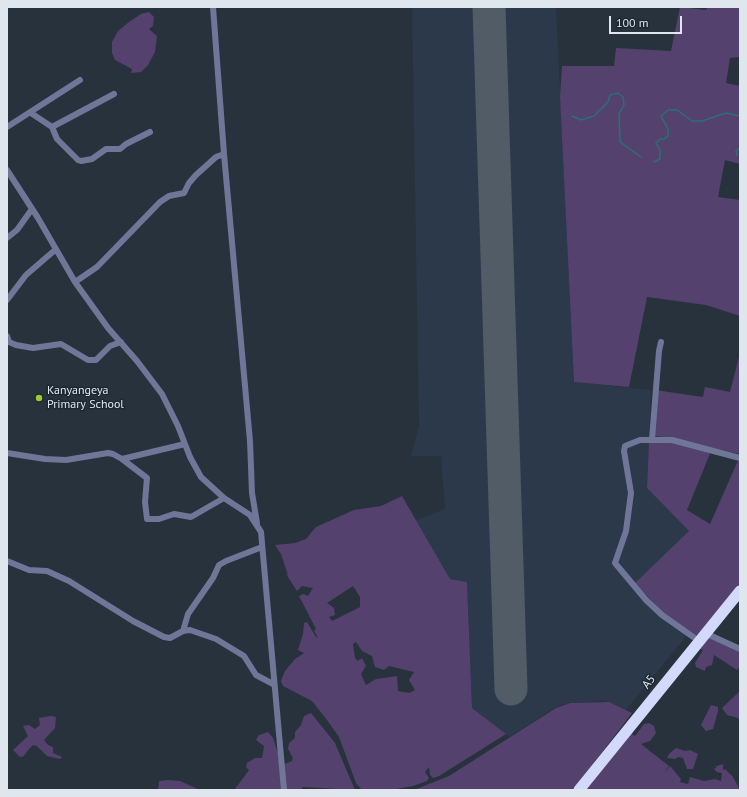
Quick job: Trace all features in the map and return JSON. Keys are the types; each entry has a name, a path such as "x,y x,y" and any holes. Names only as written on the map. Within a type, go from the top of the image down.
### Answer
{"highway":[{"name":"A5","path":"579,790 740,591"}],"street":[{"path":"213,7 224,154 229,192 250,441 252,493 257,524"},
{"path":"7,127 31,113 80,80"},
{"path":"52,127 114,94"},
{"path":"31,113 52,127 57,139 78,160 81,161 92,159 106,149 120,150 126,144 150,132"},
{"path":"75,282 97,267 160,202 169,196 184,193 189,183 196,175 216,157 224,154"},
{"path":"7,170 75,282 108,328 122,342 162,394 201,477 224,498 250,515 261,532 273,684 284,790"},
{"path":"7,238 17,230 32,209"},
{"path":"7,300 26,275 55,250"},
{"path":"7,336 9,342 16,345 33,348 61,344 88,360 96,360 110,346 122,342"},
{"path":"652,439 659,349 661,342"},
{"path":"740,458 672,440 640,440 625,446 624,452 630,493 626,531 615,563 646,600 662,615 702,637 740,650"},
{"path":"122,459 185,444"},
{"path":"7,453 45,459 66,460 108,453 113,454 147,478 145,502 147,519 159,519 174,514 191,517 224,498"},
{"path":"183,631 188,614 213,578 219,566 226,561 262,547"},
{"path":"7,561 29,570 47,571 69,581 133,621 164,637 170,638 183,631 195,631 227,645 246,658 258,677 273,684"}],"shaded area":[{"path":"412,7 556,7 574,382 651,390 647,488 689,531 688,634 626,710 605,701 569,703 556,707 509,737 472,708 467,582 450,579 416,520 445,509 441,456 411,456 419,426"},
{"path":"680,7 706,10 708,7 740,8 740,57 730,58 726,83 740,86 740,164 725,160 718,197 740,200 740,316 706,305 647,297 629,387 574,382 560,97 562,66 614,66 616,48 671,51"},
{"path":"149,12 154,17 153,26 149,29 157,36 155,52 148,65 141,72 131,73 132,69 115,60 112,53 112,42 118,31 129,22 141,14"},
{"path":"740,353 740,454 665,437 652,436 655,390 703,397 705,387 730,392"},
{"path":"649,441 667,441 711,451 687,510 710,524 740,456 740,588 701,634 696,635 662,612 635,583 689,531 647,488"},
{"path":"402,496 450,579 467,582 472,708 506,734 439,776 433,778 430,775 429,767 425,772 429,778 427,781 413,786 391,790 361,789 356,783 339,737 327,720 312,701 283,686 281,681 285,671 295,659 304,653 298,650 303,634 304,623 307,622 318,638 314,630 316,629 299,596 303,594 308,596 313,588 302,586 297,591 286,574 288,575 281,554 275,545 295,543 306,539 316,527 354,510 381,506","holes":["353,586 360,597 360,607 332,621 329,617 335,615 334,608 327,603","356,642 362,651 372,656 375,667 384,670 389,666 414,672 409,680 415,690 409,693 398,691 397,676 376,679 366,685 361,674 366,666 362,658 358,661 355,658 353,644"]},
{"path":"709,637 740,650 740,666 737,670 714,655 712,665 706,667 705,671 696,667 695,663 703,650 700,649"},
{"path":"740,691 740,721 738,718 727,715 722,708"},
{"path":"609,702 632,713 573,790 414,790 449,776 556,708 570,703"},
{"path":"711,705 718,707 718,711 713,729 706,731 701,725"},
{"path":"311,713 335,743 355,790 303,787 300,790 231,790 235,789 249,770 246,767 247,763 255,758 262,758 264,746 256,740 259,735 268,732 273,738 282,765 292,761 293,758 288,749 289,743 295,738 295,732 301,725 304,716"},
{"path":"51,716 56,717 55,728 44,740 48,745 53,747 53,753 62,757 60,759 47,756 37,746 33,745 24,756 20,757 13,750 28,736 23,726 29,725 35,729 40,725 39,718"},
{"path":"649,723 654,726 656,733 650,741 641,744 669,766 664,773 670,766 681,779 680,782 688,784 690,777 704,781 715,779 721,781 722,773 717,772 714,769 717,767 714,767 723,764 723,770 725,769 733,777 740,790 585,790 630,733 635,736 644,724"},
{"path":"676,748 685,751 690,750 698,754 693,769 687,769 683,758 667,758"},
{"path":"159,781 180,781 200,790 158,790"}],"waterway":[{"path":"572,116 581,120 594,116 608,102 610,95 618,93 623,97 624,105 619,114 620,142 641,157"},
{"path":"654,162 660,159 660,150 656,143 660,139 664,139 668,136 668,129 661,116 668,110 677,110 692,121 702,121 726,113 740,116"},
{"path":"737,155 736,151 740,148"}],"runway":[{"path":"489,7 511,689"}],"place":[{"name":"Kanyangeya Primary School","path":"39,398"}]}
